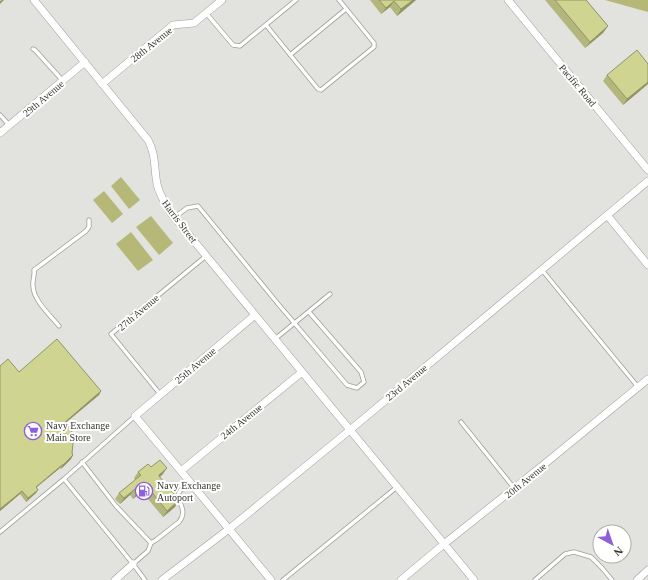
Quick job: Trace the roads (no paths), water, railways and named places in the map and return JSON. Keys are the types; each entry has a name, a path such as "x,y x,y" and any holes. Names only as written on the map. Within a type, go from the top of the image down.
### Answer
{"street":[{"name":"Harris Street","path":"34,0 148,140 154,154 158,188 164,202 175,217 474,580"},
{"name":"28th Avenue","path":"102,84 173,26 192,24 222,0"},
{"name":"Pacific Road","path":"508,0 648,170"},
{"name":"29th Avenue","path":"0,134 85,62"},
{"name":"23rd Avenue","path":"162,580 228,529 350,430 648,182"},
{"path":"607,215 648,265"},
{"name":"25th Avenue","path":"134,416 255,315"},
{"name":"24th Avenue","path":"181,471 302,372"},
{"name":"20th Avenue","path":"401,580 648,379"},
{"path":"134,416 271,580"},
{"path":"115,580 133,564"},
{"path":"637,580 648,570"}],"lane":[{"path":"206,13 233,45 240,46 296,0"},
{"path":"266,26 318,89 321,90 374,47 374,43 339,0"},
{"path":"290,55 346,9"},
{"path":"33,49 63,81"},
{"path":"0,115 10,126"},
{"path":"175,217 186,208 198,206 347,385 357,388 364,382 361,372 309,312"},
{"path":"59,326 36,299 33,293 32,286 34,270 86,231 89,227 89,220"},
{"name":"27th Avenue","path":"160,394 111,334 207,255"},
{"path":"542,270 638,386"},
{"path":"275,340 330,294"},
{"path":"0,532 64,479 134,416"},
{"path":"461,422 514,488"},
{"path":"82,462 116,506 151,543"},
{"path":"64,479 145,580"},
{"path":"133,564 148,551 151,543 182,519 183,508 178,496 179,492 190,482"},
{"path":"284,580 397,487"},
{"path":"535,580 565,554 574,552 591,557 612,580"}],"place":[{"name":"Navy Exchange Main Store","path":"33,431"},
{"name":"Navy Exchange Autoport","path":"144,491"}]}
